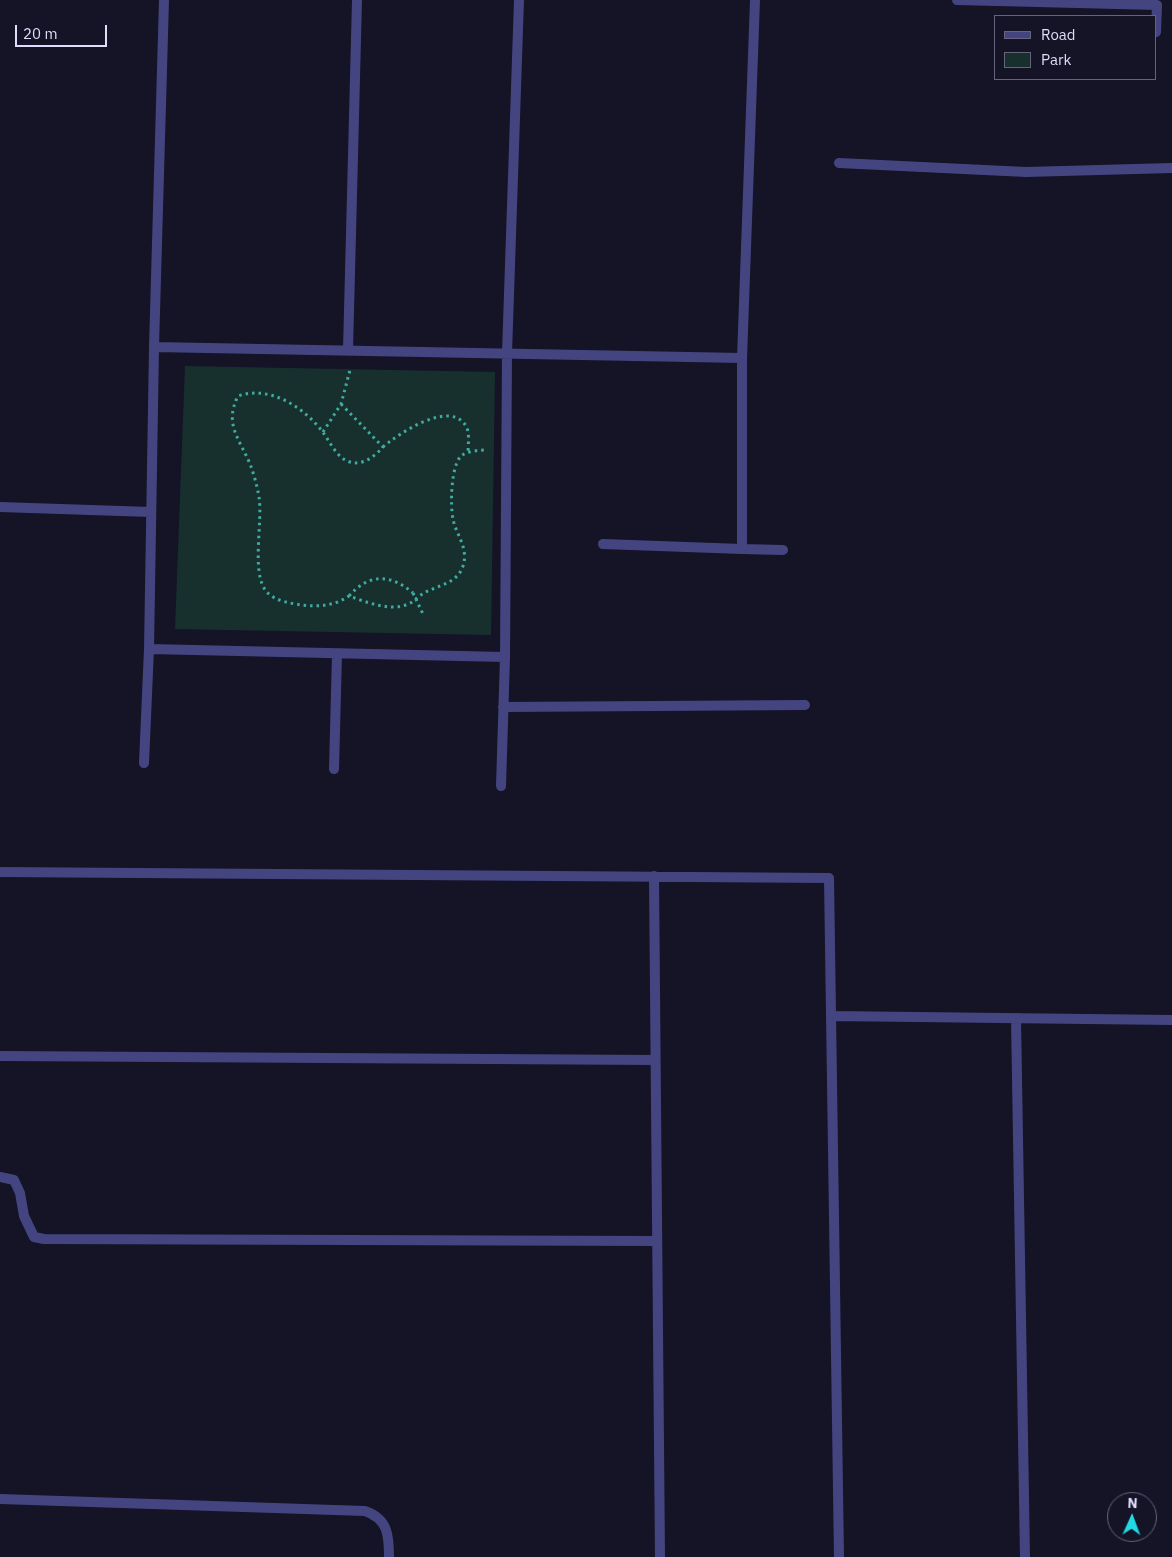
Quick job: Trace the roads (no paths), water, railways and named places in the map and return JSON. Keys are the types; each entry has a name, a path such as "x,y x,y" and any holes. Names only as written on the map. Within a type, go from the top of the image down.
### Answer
{"street":[{"path":"144,763 149,649 154,347 164,0"},
{"path":"348,350 357,0"},
{"path":"501,786 505,657 507,353 519,0"},
{"path":"742,549 742,358 755,0"},
{"path":"957,0 1157,2 1157,15"},
{"path":"839,162 1026,172 1172,168"},
{"path":"154,347 742,358"},
{"path":"0,507 151,512"},
{"path":"603,544 783,550"},
{"path":"149,649 505,657"},
{"path":"334,769 337,654"},
{"path":"503,707 805,704"},
{"path":"0,872 829,878 839,1557"},
{"path":"654,876 660,1557"},
{"path":"831,1016 1172,1020"},
{"path":"1016,1018 1025,1557"},
{"path":"0,1056 655,1060"},
{"path":"0,1177 14,1180 29,1228 34,1237 44,1239 657,1241"},
{"path":"0,1500 365,1511 377,1516 387,1529 390,1557"}]}
